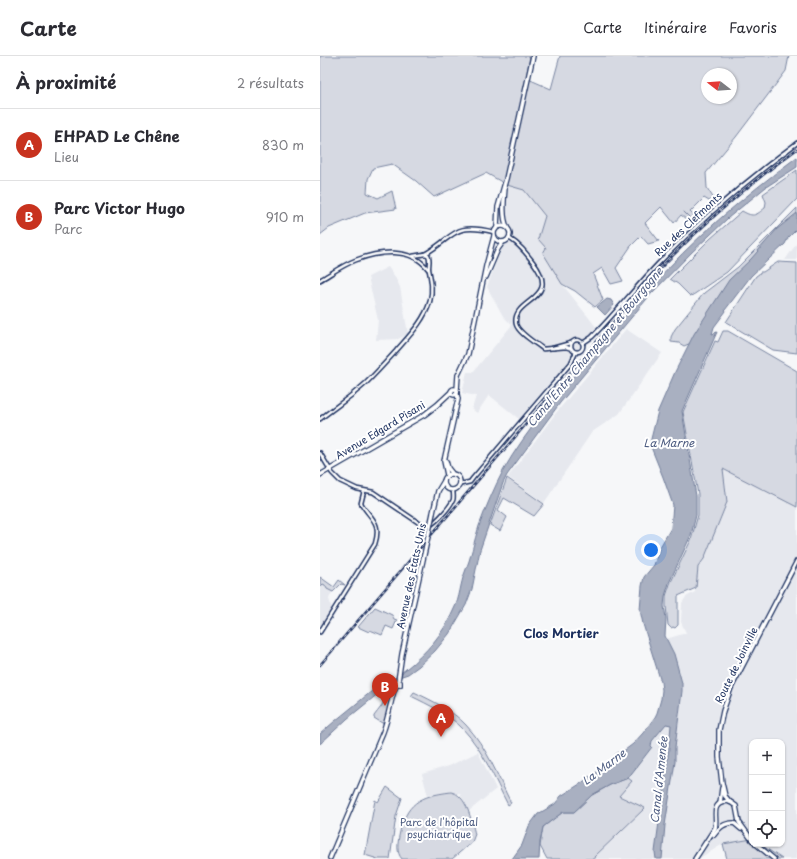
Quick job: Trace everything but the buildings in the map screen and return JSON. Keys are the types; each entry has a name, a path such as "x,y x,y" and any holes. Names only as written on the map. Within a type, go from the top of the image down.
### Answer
{"main road":[{"path":"447,476 444,464 457,402 454,392 458,376 468,354 486,266 494,232 497,227 498,207 506,179 533,56"},
{"path":"483,284 499,247 509,238 510,232 505,222 504,205 506,179"},
{"path":"497,227 502,225 507,227"},
{"path":"494,236 498,241 504,242"},
{"name":"Avenue Edgard Pisani","path":"320,475 424,415 446,396 454,392"},
{"path":"445,458 448,468 460,478 459,487 453,490 446,487 444,482 447,476 453,473"},
{"name":"Avenue des États-Unis","path":"331,859 388,718 437,494 444,482"},
{"path":"437,494 446,487"},
{"name":"Route de Joinville","path":"722,783 718,747 720,722 723,711 731,688 797,561"},
{"path":"722,783 725,796 737,808 739,822 749,836"},
{"path":"695,859 716,826 715,810 720,803 722,783"},
{"path":"720,803 726,801 730,802"},
{"path":"731,823 737,816"},
{"path":"716,818 721,823 725,824"},
{"path":"695,859 720,827 725,824 731,823 737,825 749,838"},
{"path":"759,847 773,859"}],"street":[{"name":"Rue des Clefmonts","path":"583,343 592,337 649,274 696,227 748,181 797,143"},
{"path":"422,262 420,259 424,255 433,250 453,232 460,229 474,228 494,232"},
{"path":"509,238 520,246 527,254 537,267 543,281 540,292 518,312 516,325 521,332 543,349 566,347 576,352"},
{"path":"320,419 366,382 383,366 414,331 424,315 431,298 432,284 428,269 429,260 433,250"},
{"path":"320,280 356,260 389,253 400,253 413,256 428,255 429,260"},
{"path":"413,256 422,262 428,269"},
{"path":"422,262 429,260"},
{"path":"460,484 470,482 571,363 576,352 582,350 583,343 577,340 572,343 552,348"},
{"path":"572,343 572,349"},
{"path":"320,453 333,475 340,481 364,491 374,493 425,527 429,527 433,524 453,500 453,490"},
{"path":"320,632 375,544 377,536 375,523 371,514 364,507 361,501 364,491"}],"shaded area":[{"path":"507,185 524,190 545,216 538,239 546,248 543,253 562,284 597,328 519,419 489,395 477,413 472,409 476,396 462,393 467,372 473,372 512,325 503,316 487,287 501,250 508,224 505,198"},
{"path":"797,243 797,260 785,260"},
{"path":"388,267 400,287 408,334 398,339 376,340 378,320 368,277"},
{"path":"626,329 662,353 619,414 592,432 544,503 508,477 556,413"},
{"path":"723,469 797,507 797,859 782,859 764,847 785,847 785,739 749,739 749,840 723,844 698,859 595,859 594,857 645,808 619,796 632,781 628,778 652,747 652,741 663,726 666,724 678,724 682,691 681,680 674,654 666,639 686,633 681,622 682,603 686,597 695,592 698,567 704,559 727,502"},
{"path":"320,577 334,588 339,580 345,585 341,584 331,594 329,599 332,609 320,626"},
{"path":"478,752 496,789 469,811 460,794 453,792 428,796 422,774 449,766"}],"green space":[{"path":"320,56 530,56 526,78 551,89 560,56 789,56 786,71 736,137 706,173 707,188 714,199 709,201 704,198 690,212 698,219 694,226 681,215 674,223 661,207 645,223 659,241 648,244 641,236 631,246 616,268 623,281 611,284 602,268 593,274 603,300 595,307 575,291 562,284 543,253 546,248 538,239 545,216 524,190 507,185 486,173 434,197 416,181 392,164 373,168 368,179 367,193 378,198 392,191 396,209 365,213 329,228 320,235"},
{"path":"797,170 797,199 727,272 690,296 678,284 670,279 710,239 742,211 755,215 765,208 766,202 763,194"},
{"path":"797,208 797,216 691,343 684,346 679,343 671,342 671,337 675,329 704,293 738,267"},
{"path":"778,262 797,263 797,353 773,350 726,322 756,276 760,272 763,272"},
{"path":"723,331 728,331 797,371 797,507 723,469 727,502 704,559 698,567 696,588 678,596 678,625 675,628 671,628 668,625 666,596 670,584 691,540 698,515 698,494 683,412 715,341 718,342"},
{"path":"507,478 544,504 534,516 504,498 498,510 507,517 500,531 490,525"},
{"path":"320,577 334,587 339,580 345,585 341,584 333,592 327,589 325,585 320,585"},
{"path":"375,607 392,615 394,619 397,620 393,629 386,626 382,635 370,630 369,632 358,627"},
{"path":"414,692 448,710 466,725 486,752 511,803 508,805 483,756 470,737 445,714 411,696"},
{"path":"391,694 385,722 382,723 374,718 374,716 386,698"},
{"path":"628,778 632,781 619,796 645,808 594,857 595,859 547,859 540,846 543,827 563,812 574,812 592,795 610,785"},
{"path":"387,787 402,798 396,816 390,859 378,859 365,855 375,800 378,802"},
{"name":"Parc de l'hôpital psychiatrique","path":"451,792 461,798 468,809 475,834 472,842 452,859 402,859 398,851 399,836 402,825 410,809 422,799"},
{"path":"749,840 749,847 764,847 782,859 727,859 723,844"}],"water":[{"path":"797,157 797,167 766,187 728,218 651,294 560,403 507,475 480,550 472,589 466,605 449,634 435,651 419,666 384,689 347,719 320,744 320,734 372,691 386,684 406,669 421,656 440,634 456,605 479,526 496,484 522,441 554,399 633,307 700,236 738,203"},
{"name":"La Marne","path":"797,213 797,229 788,238 785,244 751,276 714,327 712,334 717,332 682,411 696,496 696,515 691,535 669,583 664,606 666,618 665,636 674,654 682,683 682,691 675,747 675,762 665,825 662,859 656,859 655,852 671,725 666,724 652,741 652,747 628,778 610,785 592,795 574,812 563,812 543,827 539,859 512,859 522,845 529,826 538,814 555,804 561,796 583,782 588,777 592,776 617,753 625,750 633,744 657,713 661,699 661,682 640,610 644,577 654,565 660,547 671,528 673,505 651,447 651,439 658,411 694,334 729,280 751,259 777,229"},
{"path":"607,299 611,300 614,305 605,315 597,307"}],"waterway":[{"path":"684,212 696,224"}],"railway":[{"path":"320,665 652,277 722,210 759,178 797,149"}],"place":[{"name":"Parc Victor Hugo","path":"385,706"},
{"name":"EHPAD Le Chêne","path":"441,737"}],"district":[{"name":"Clos Mortier","path":"561,634"}],"water label":[{"name":"Canal Entre Champagne et Bourgogne","path":"595,347"},
{"name":"Canal d'Amenée","path":"659,780"}]}
